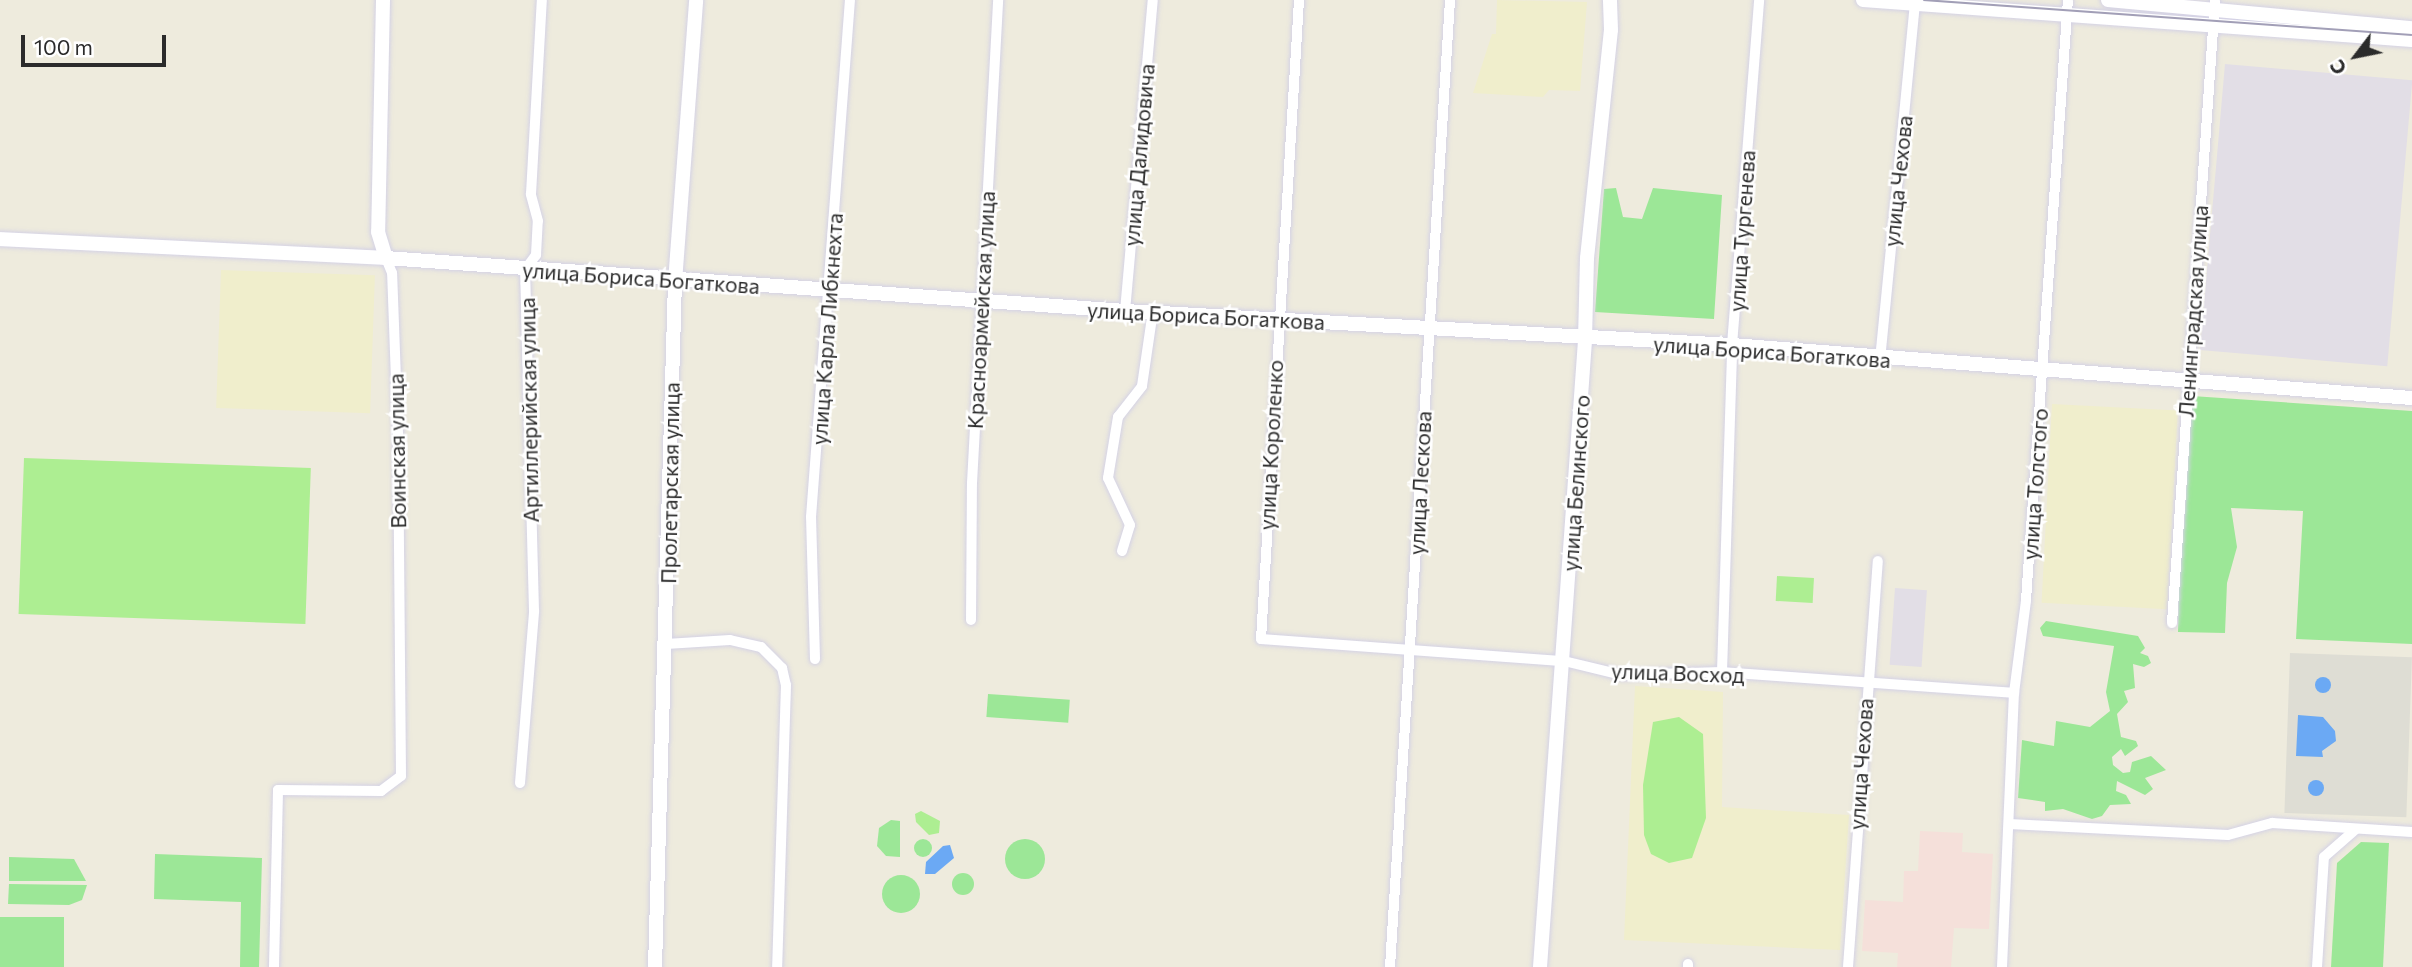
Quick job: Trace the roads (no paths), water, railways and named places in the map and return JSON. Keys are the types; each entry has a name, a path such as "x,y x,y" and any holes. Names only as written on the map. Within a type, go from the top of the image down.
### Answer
{"main road":[{"name":"Воинская улица","path":"383,0 378,232 386,258"},
{"name":"Пролетарская улица","path":"655,967 675,282 696,0"},
{"name":"улица Белинского","path":"1540,967 1564,661 1585,340 1587,258 1611,30 1610,0"},
{"path":"1863,0 2214,12 2412,28"},
{"path":"2108,0 2412,40"},
{"name":"улица Бориса Богаткова","path":"0,239 386,258 675,282 1277,321 1429,328 1585,340 1732,345 1880,360 2043,372 2189,378 2412,398"}],"street":[{"name":"Артиллерийская улица","path":"520,783 534,611 525,270 536,255 538,221 531,194 542,0"},
{"name":"улица Карла Либкнехта","path":"815,659 811,517 831,291 850,0"},
{"name":"Красноармейская улица","path":"971,620 981,301 998,0"},
{"name":"улица Далидовича","path":"1125,311 1153,0"},
{"name":"улица Короленко","path":"1261,639 1277,321 1299,0"},
{"name":"улица Лескова","path":"1390,967 1450,0"},
{"name":"улица Тургенева","path":"1722,672 1732,345 1759,0"},
{"name":"улица Чехова","path":"1880,360 1915,3"},
{"name":"улица Толстого","path":"2002,967 2014,693 2026,600 2068,7"},
{"name":"Ленинградская улица","path":"2172,623 2214,12"},
{"name":"Воинская улица","path":"274,967 278,790 380,791 401,776 398,434 392,273 386,258"},
{"path":"1122,551 1130,525 1108,478 1118,417 1142,386 1153,311"},
{"name":"улица Чехова","path":"1848,967 1866,682 1878,561"},
{"name":"улица Восход","path":"1261,639 1410,653 1564,661 1622,675 1722,672 2014,693"},
{"path":"666,644 730,640 761,646 782,668 786,685 777,967"},
{"path":"2009,824 2228,835 2272,823 2412,832"},
{"path":"2317,967 2324,858 2355,830"}],"water":[{"path":"2323,677 2329,679 2329,691 2323,693 2317,691 2315,685 2317,679"},
{"path":"2298,715 2323,717 2335,731 2336,741 2322,751 2323,757 2296,756"},
{"path":"2316,780 2322,782 2322,794 2316,796 2310,794 2308,788 2310,782"},
{"path":"950,845 954,858 935,874 925,874 926,862 943,846"}],"tram line":[{"path":"1924,0 2412,35"}]}
